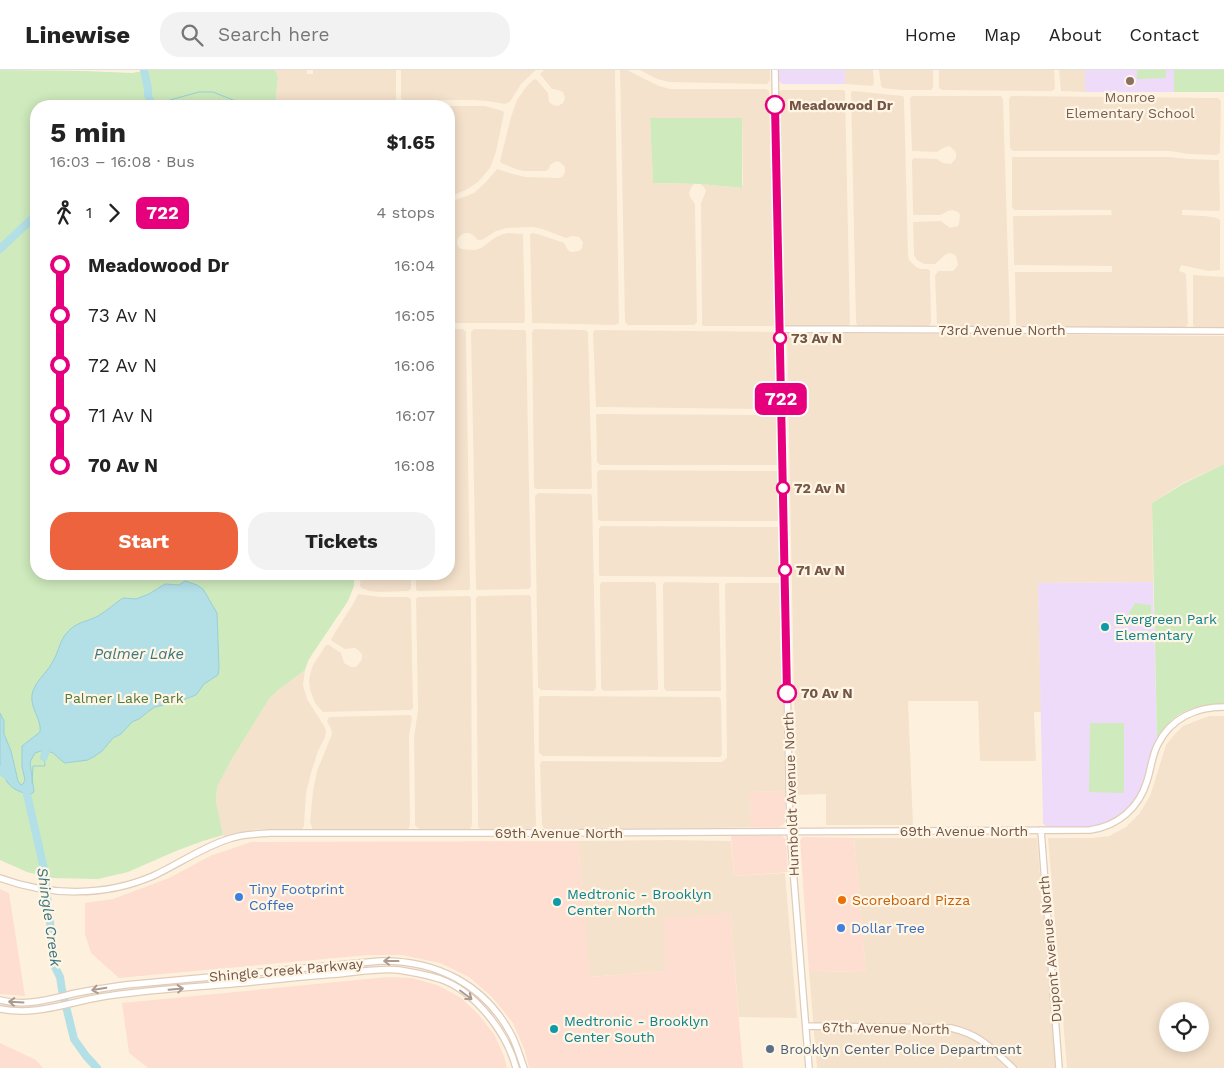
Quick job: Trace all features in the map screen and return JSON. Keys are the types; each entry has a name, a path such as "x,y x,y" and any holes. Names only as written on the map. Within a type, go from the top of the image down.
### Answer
{"street":[{"name":"Humboldt Avenue North","path":"775,70 790,831 809,1068"},
{"name":"73rd Avenue North","path":"780,329 1224,331"},
{"name":"69th Avenue North","path":"0,878 41,889 68,892 123,886 151,877 222,841 240,836 270,833 1098,829 1118,821 1135,806 1141,796 1158,745 1169,728 1192,712 1201,709 1224,707"},
{"name":"Dupont Avenue North","path":"1041,830 1059,1068"},
{"name":"Shingle Creek Parkway","path":"0,1000 15,1003 32,1003 108,987 380,961 397,961 426,965 440,970 480,994 492,1006 513,1037 524,1068"},
{"path":"422,974 426,965"},
{"name":"Shingle Creek Parkway","path":"0,1009 14,1012 32,1011 127,993 398,970 441,979 470,997 497,1028 512,1055 516,1068"},
{"name":"67th Avenue North","path":"806,1026 951,1028 982,1040 1012,1068"}],"shaded area":[{"path":"275,70 307,70 307,74 313,74 313,70 396,70 396,100 276,100 278,77"},
{"path":"401,70 536,70 521,84 510,102 505,104 474,100 403,100 401,98"},
{"path":"544,70 615,70 619,323 616,325 532,323 530,234 541,235 564,243 571,252 579,251 582,248 583,242 579,237 566,238 533,227 507,228 496,231 482,240 478,240 469,233 465,233 458,238 457,242 461,249 475,250 503,234 523,234 524,323 455,323 455,200 474,193 497,169 525,177 560,178 565,172 565,167 557,161 550,165 546,171 523,171 500,161 517,100 533,80 537,80 548,93 549,102 558,106 563,103 565,98 563,92 552,89 540,74"},
{"path":"620,70 627,70 659,86 670,89 766,89 769,91 775,325 702,325 701,203 706,191 700,184 743,188 742,118 650,119 653,183 695,184 689,193 695,204 697,322 694,325 628,325 625,322"},
{"path":"640,70 770,70 770,80 767,84 669,82 657,79"},
{"path":"778,70 845,70 845,84 782,84 779,81"},
{"path":"845,70 873,70 874,84 872,86 845,84"},
{"path":"879,70 933,70 932,90 883,88 881,86"},
{"path":"939,70 1054,70 1055,89 1052,91 942,90 939,88"},
{"path":"1059,70 1085,70 1085,92 1061,91"},
{"name":"Monroe Elementary School","path":"1085,70 1174,70 1174,92 1085,92"},
{"path":"782,90 845,91 850,324 847,327 787,327 783,324 779,92"},
{"path":"852,91 903,96 904,98 908,255 909,260 916,267 930,271 931,323 928,327 859,327 856,323"},
{"path":"912,96 1001,96 1003,99 1010,324 1007,328 940,327 937,324 935,276 938,271 953,271 958,265 957,260 956,256 949,253 935,264 924,264 917,260 914,255 913,222 941,221 950,228 958,226 960,215 952,210 941,215 913,214 912,160 914,158 937,159 943,163 951,164 956,158 956,154 949,146 937,152 912,151 910,98"},
{"path":"1011,96 1218,98 1221,101 1220,153 1217,155 1170,151 1013,151 1010,148 1009,99"},
{"path":"455,106 485,106 503,111 496,152 490,168 478,182 455,194"},
{"path":"1012,157 1169,157 1219,160 1219,211 1182,210 1182,215 1205,216 1220,220 1220,270 1208,271 1181,265 1179,271 1186,275 1188,324 1185,329 1017,327 1015,272 1112,272 1112,266 1015,265 1013,217 1112,215 1111,210 1014,210 1012,207"},
{"path":"1193,275 1224,277 1224,328 1196,329 1194,327"},
{"path":"455,329 463,329 466,332 470,588 469,590 416,590 416,580 455,580"},
{"path":"474,329 526,331 531,586 529,589 476,589 471,332"},
{"path":"535,329 585,330 588,332 591,489 536,489 534,487 532,333"},
{"path":"595,330 776,332 778,336 779,406 775,409 596,407 593,333"},
{"path":"787,333 1224,336 1224,464 1183,483 1152,503 1153,582 1038,583 1041,712 1034,712 1036,761 980,761 978,701 908,701 913,825 826,825 826,794 796,795"},
{"path":"597,414 775,415 778,416 780,462 778,465 600,465 597,462"},
{"path":"599,470 777,471 781,473 781,518 777,521 601,521 598,520 597,473"},
{"path":"538,493 591,494 592,496 596,688 594,691 541,690 538,687 535,496"},
{"path":"601,526 778,527 781,530 781,576 601,576 599,575 599,529"},
{"path":"360,580 411,580 411,589 408,591 369,591 360,586"},
{"path":"602,582 654,582 656,584 657,690 604,691 601,689 600,584"},
{"path":"665,582 719,583 721,691 666,691 664,688 663,584"},
{"path":"1153,582 1157,739 1138,796 1128,809 1113,820 1099,826 1048,828 1043,823 1038,583"},
{"path":"779,583 782,585 785,791 750,792 751,827 545,830 542,825 540,764 542,761 722,762 727,758 725,584"},
{"path":"358,594 381,597 408,597 411,599 413,708 411,710 323,712 315,703 309,680 313,665 326,645 341,653 344,663 351,667 358,665 362,659 362,654 357,649 345,649 331,639"},
{"path":"529,595 531,597 536,825 531,831 492,829 486,831 478,826 476,598 478,596"},
{"path":"469,596 471,598 472,824 471,828 465,831 459,829 422,830 415,825 414,737 418,710 416,599 418,597"},
{"path":"305,670 303,685 307,699 326,731 306,793 304,826 302,829 257,829 224,838 216,802 217,787 269,699"},
{"path":"540,696 719,697 721,700 722,755 720,757 543,756 539,753"},
{"path":"410,715 412,717 409,737 409,828 403,831 395,829 313,830 310,822 313,791 317,771 332,734 327,721 329,717"},
{"path":"1209,716 1224,716 1224,1068 1067,1068 1048,838 1109,836 1126,827 1139,814 1150,796 1166,745 1183,726"},
{"path":"785,791 784,824 779,827 751,827 750,792"},
{"path":"731,836 782,836 786,840 788,872 734,876"},
{"path":"803,837 854,838 866,972 809,971 800,840"},
{"path":"854,838 1037,838 1056,1068 817,1068 809,971 866,972"},
{"path":"578,841 731,841 734,876 785,873 797,1018 739,1017 730,913 665,971 589,977"},
{"path":"578,841 590,977 665,971 664,918 730,913 743,1068 529,1068 525,1051 513,1023 492,997 469,977 440,963 402,955 369,955 119,978 91,953 85,934 85,903 113,899 169,878 210,856 251,842"},
{"path":"0,889 9,893 25,996 0,994"},
{"path":"388,977 412,978 437,985 460,997 479,1015 494,1034 507,1068 148,1068 129,1053 122,1003"},
{"path":"0,1043 36,1060 43,1068 0,1068"}],"green space":[{"name":"Palmer Lake Park","path":"0,70 132,73 148,70 275,70 278,77 276,100 30,100 30,580 354,580 354,586 348,601 308,661 305,670 269,699 217,787 216,802 223,835 176,851 128,872 98,879 52,878 27,872 0,860"},
{"path":"1137,70 1166,70 1166,78 1137,79"},
{"path":"1174,70 1224,70 1224,92 1174,92"},
{"path":"650,118 742,118 743,188 700,184 653,183"},
{"path":"1224,464 1224,704 1202,706 1187,710 1174,718 1157,739 1152,503 1183,484"},
{"path":"1135,603 1151,605 1152,624 1129,625 1129,613"},
{"path":"1090,723 1124,723 1124,793 1089,792"}],"water":[{"name":"Palmer Lake","path":"185,581 203,589 217,613 218,675 204,684 196,695 155,707 132,722 121,734 113,738 102,751 88,760 65,763 53,753 47,751 35,753 30,762 34,792 28,794 20,792 10,786 0,769 0,713 4,721 4,734 11,751 18,781 21,785 25,780 22,766 22,746 40,732 32,700 33,690 50,667 61,641 69,630 105,612 123,598 136,599 149,594 165,584 179,585"}],"waterway":[{"path":"144,70 148,95"},
{"path":"170,100 199,92 213,92 233,100"},
{"path":"0,249 30,221"},
{"path":"44,757 48,743"},
{"path":"32,783 33,766 45,766 44,757"},
{"name":"Shingle Creek","path":"0,770 9,777"},
{"name":"Shingle Creek","path":"26,790 44,869 55,967 60,977 74,1039 97,1068"}],"bus line":[{"name":"722","path":"775,105 787,693"}],"place":[{"name":"Monroe Elementary School","path":"1130,81"},
{"name":"Meadowood Dr","path":"775,105"},
{"name":"73 Av N","path":"780,338"},
{"name":"72 Av N","path":"783,488"},
{"name":"71 Av N","path":"785,570"},
{"name":"Evergreen Park Elementary","path":"1105,627"},
{"name":"70 Av N","path":"787,693"},
{"name":"Tiny Footprint Coffee","path":"239,897"},
{"name":"Scoreboard Pizza","path":"842,900"},
{"name":"Medtronic - Brooklyn Center North","path":"557,902"},
{"name":"Dollar Tree","path":"841,928"},
{"name":"Medtronic - Brooklyn Center South","path":"554,1029"},
{"name":"Brooklyn Center Police Department","path":"770,1049"}]}
